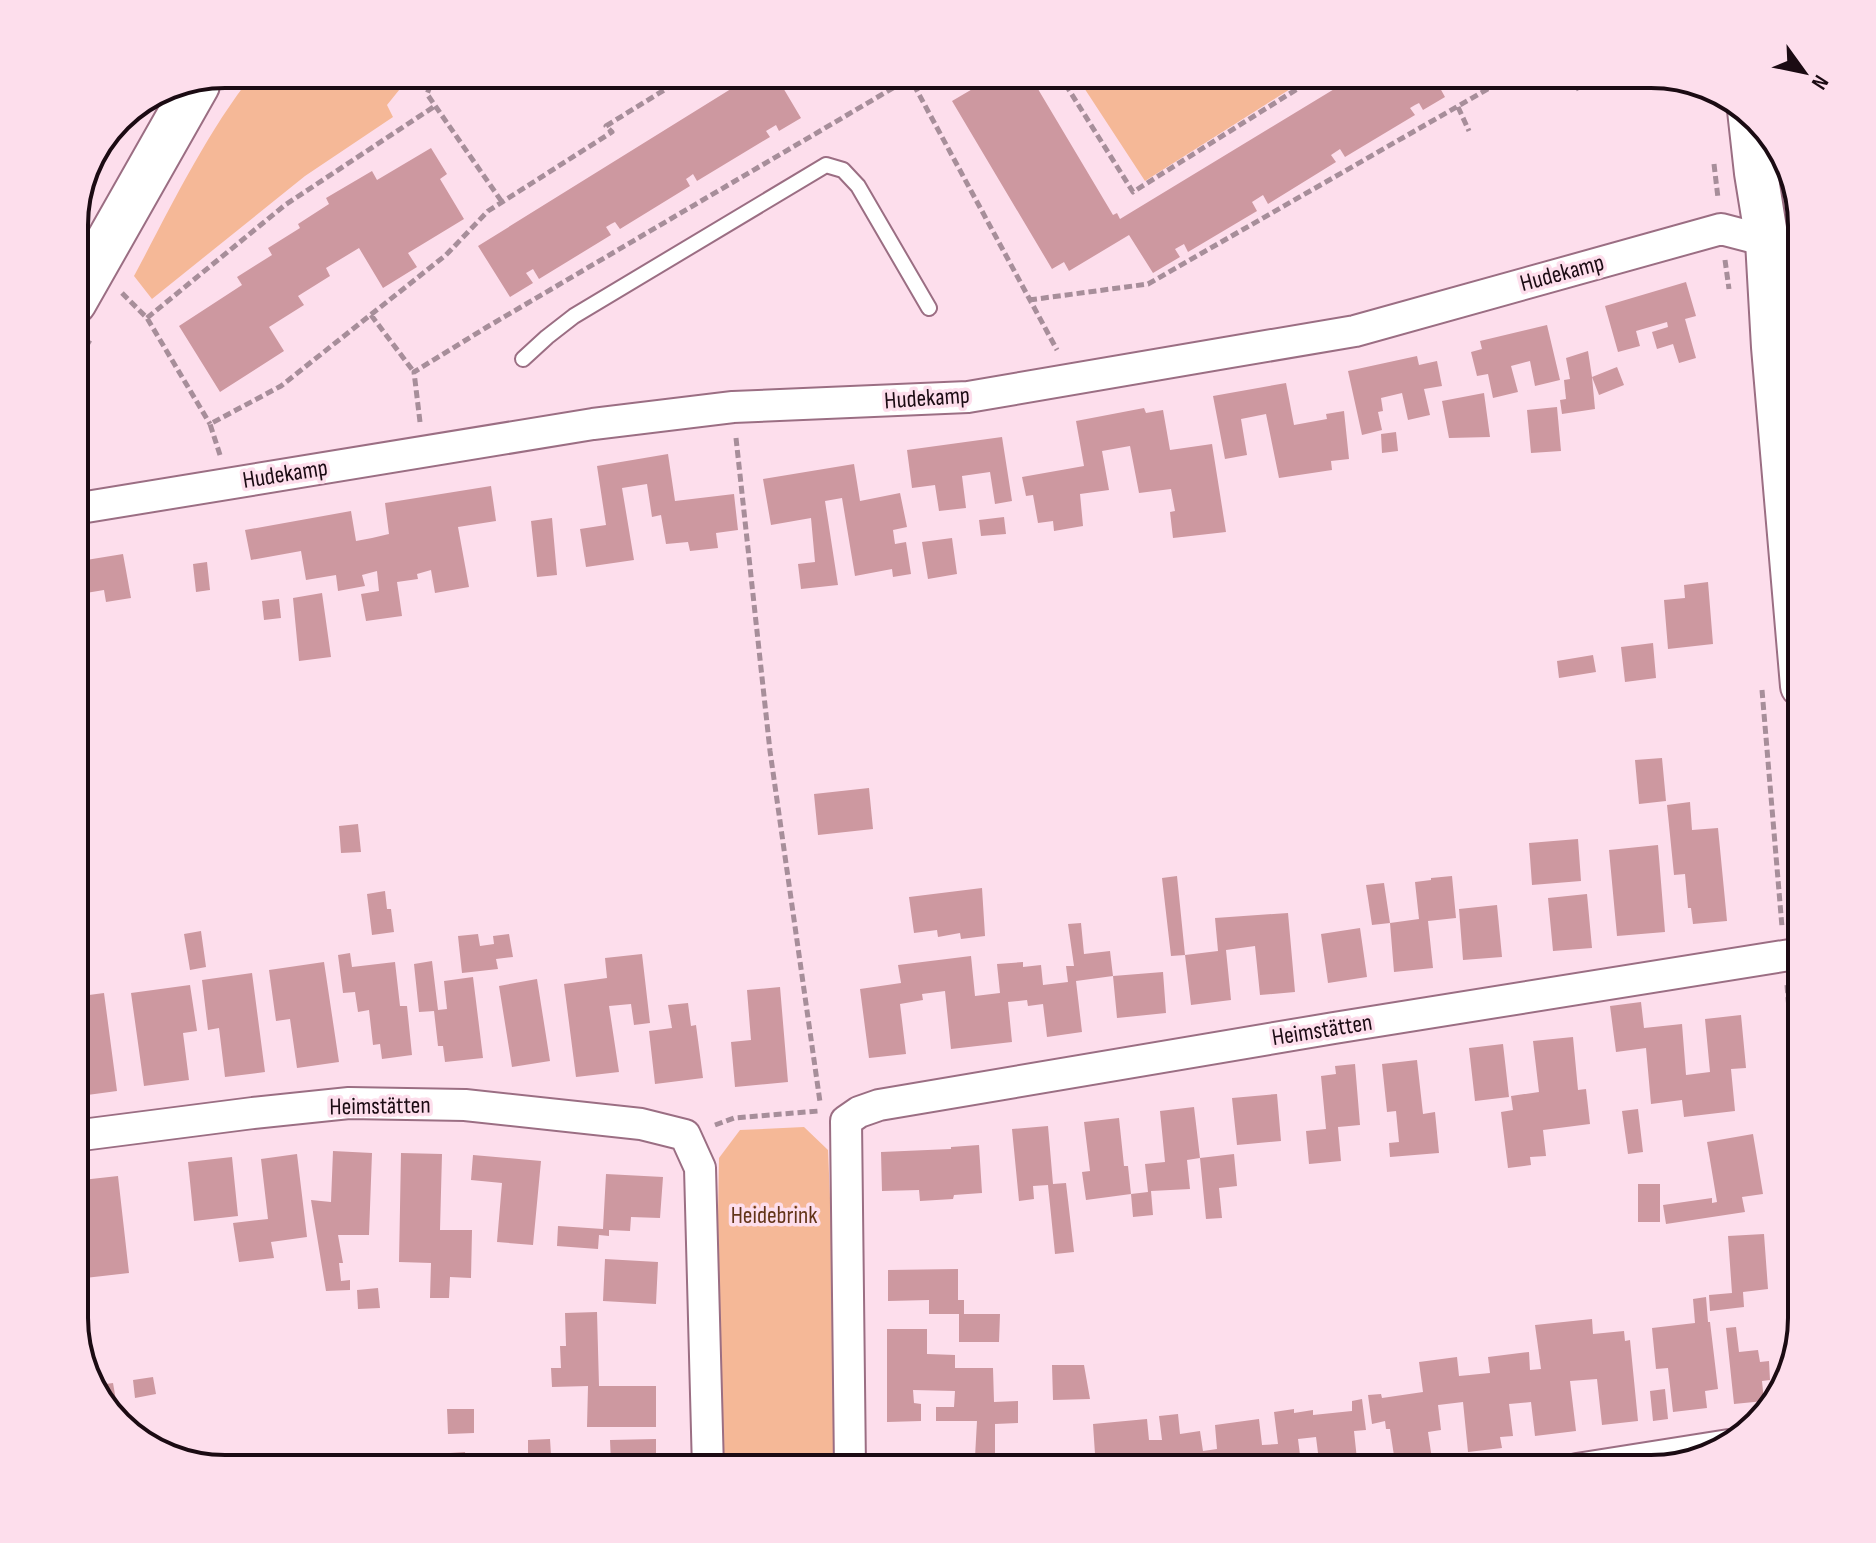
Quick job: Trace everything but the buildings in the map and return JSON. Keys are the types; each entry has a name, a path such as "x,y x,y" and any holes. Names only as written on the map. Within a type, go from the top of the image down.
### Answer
{"main road":[{"path":"88,277 193,92"},
{"path":"1752,132 1756,173 1785,244 1775,369 1788,522"}],"street":[{"path":"1721,229 1785,244"},
{"name":"Hudekamp","path":"88,507 593,424 733,407 968,397 1355,331 1721,229"},
{"name":"Heimstätten","path":"850,1455 846,1121 859,1112 879,1105 1788,955"},
{"name":"Heimstätten","path":"88,1134 349,1103 465,1105 641,1124 685,1135"},
{"path":"685,1135 700,1168 708,1455"}],"lane":[{"path":"523,359 574,316 826,165 843,170 858,186 929,308"}],"path":[{"path":"429,88 427,94 502,202"},
{"path":"210,424 281,386 446,255 488,211 612,132 606,126 667,88"},
{"path":"414,372 889,88"},
{"path":"916,88 1072,379"},
{"path":"1068,88 1133,192 1299,88"},
{"path":"1029,300 1148,284 1490,88"},
{"path":"147,318 285,205 435,106"},
{"path":"1458,107 1469,131"},
{"path":"1721,229 1729,290"},
{"path":"117,289 147,318 210,424 229,483"},
{"path":"371,315 414,372 424,451"},
{"path":"685,1135 734,1118 822,1111 770,751 733,407"},
{"path":"1761,676 1788,911"}],"green space":[{"path":"243,88 401,88 387,105 393,117 305,176 152,299 134,276 204,147"},
{"path":"1084,88 1292,88 1145,181"},
{"name":"Heidebrink","path":"804,1127 828,1150 835,1455 719,1455 719,1158 740,1130"}]}
